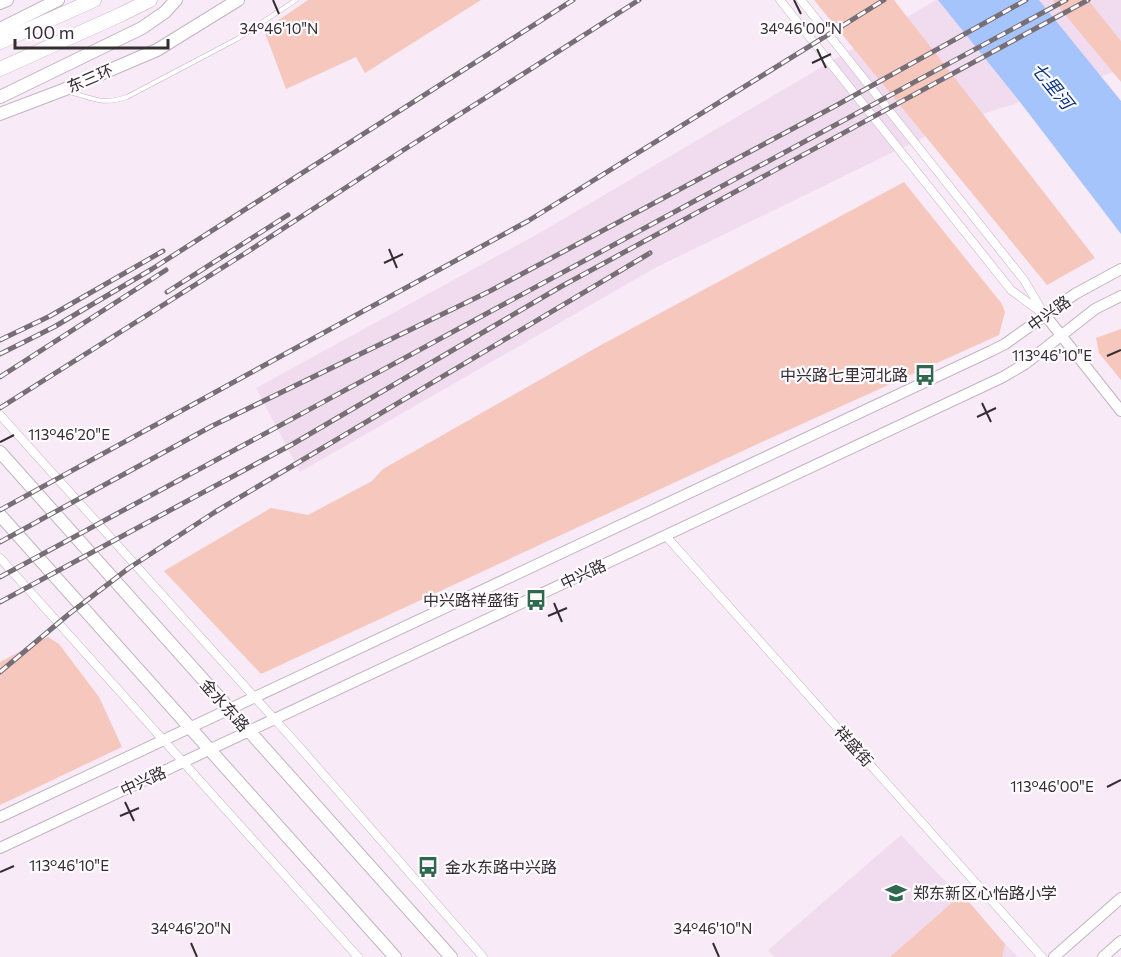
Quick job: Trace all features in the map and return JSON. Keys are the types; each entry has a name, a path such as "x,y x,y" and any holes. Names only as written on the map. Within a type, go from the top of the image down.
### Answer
{"highway":[{"path":"0,42 94,0"},
{"path":"0,69 150,0"}],"main road":[{"path":"0,3 7,0"},
{"path":"0,28 58,0"},
{"path":"0,97 142,28 165,12 176,0"},
{"name":"东三环","path":"0,114 157,50 238,0"},
{"name":"金水东路","path":"0,452 451,957"},
{"path":"0,515 395,957"}],"street":[{"path":"780,0 1011,290 1045,315"},
{"path":"801,0 1024,280 1045,315 1121,411"},
{"name":"中兴路","path":"0,818 991,351 1005,344 1075,294 1121,269"},
{"name":"中兴路","path":"0,848 1003,376 1025,364 1095,309 1121,296"},
{"path":"0,416 275,719 483,957"},
{"name":"祥盛街","path":"665,535 1042,957"},
{"path":"0,558 358,957"},
{"path":"1054,957 1121,898"},
{"path":"1103,957 1121,941"}],"lane":[{"path":"63,90 101,101 114,101 128,97 237,39 296,0"}],"shaded area":[{"path":"308,0 481,0 365,73 356,57 286,89 264,30"},
{"path":"814,0 894,0 1095,258 1047,285"},
{"path":"936,0 1121,0 1121,70 951,124 655,268 300,472 256,388 543,231"},
{"path":"1053,0 1088,0 1121,41 1121,82"},
{"path":"904,182 1002,304 1005,312 999,335 261,674 164,571 271,508 308,515 372,481 383,469 601,345"},
{"path":"1121,329 1121,380 1099,353 1096,338"},
{"path":"48,637 59,644 99,697 122,747 0,805 0,662"},
{"name":"郑东新区心怡路小学","path":"901,835 1018,957 774,957 768,950"},
{"path":"962,894 1005,944 1002,957 890,957"}],"water":[{"name":"七里河","path":"938,0 1039,0 1121,101 1121,234 1020,102"}],"railway":[{"path":"0,354 54,327 152,269 573,0"},
{"path":"0,408 639,0"},
{"path":"0,510 528,221 884,0"},
{"path":"0,542 212,426 490,291 837,105 1026,0"},
{"path":"0,577 1066,0"},
{"path":"0,602 291,445 562,286 1088,0"},
{"path":"167,292 288,215"},
{"path":"0,340 50,316 163,251"},
{"path":"0,672 69,614 129,568 215,512 650,253"},
{"path":"0,377 166,270"}],"place":[{"name":"中兴路七里河北路","path":"925,375"},
{"name":"中兴路祥盛街","path":"536,600"},
{"name":"金水东路中兴路","path":"428,867"},
{"name":"郑东新区心怡路小学","path":"896,893"}]}
